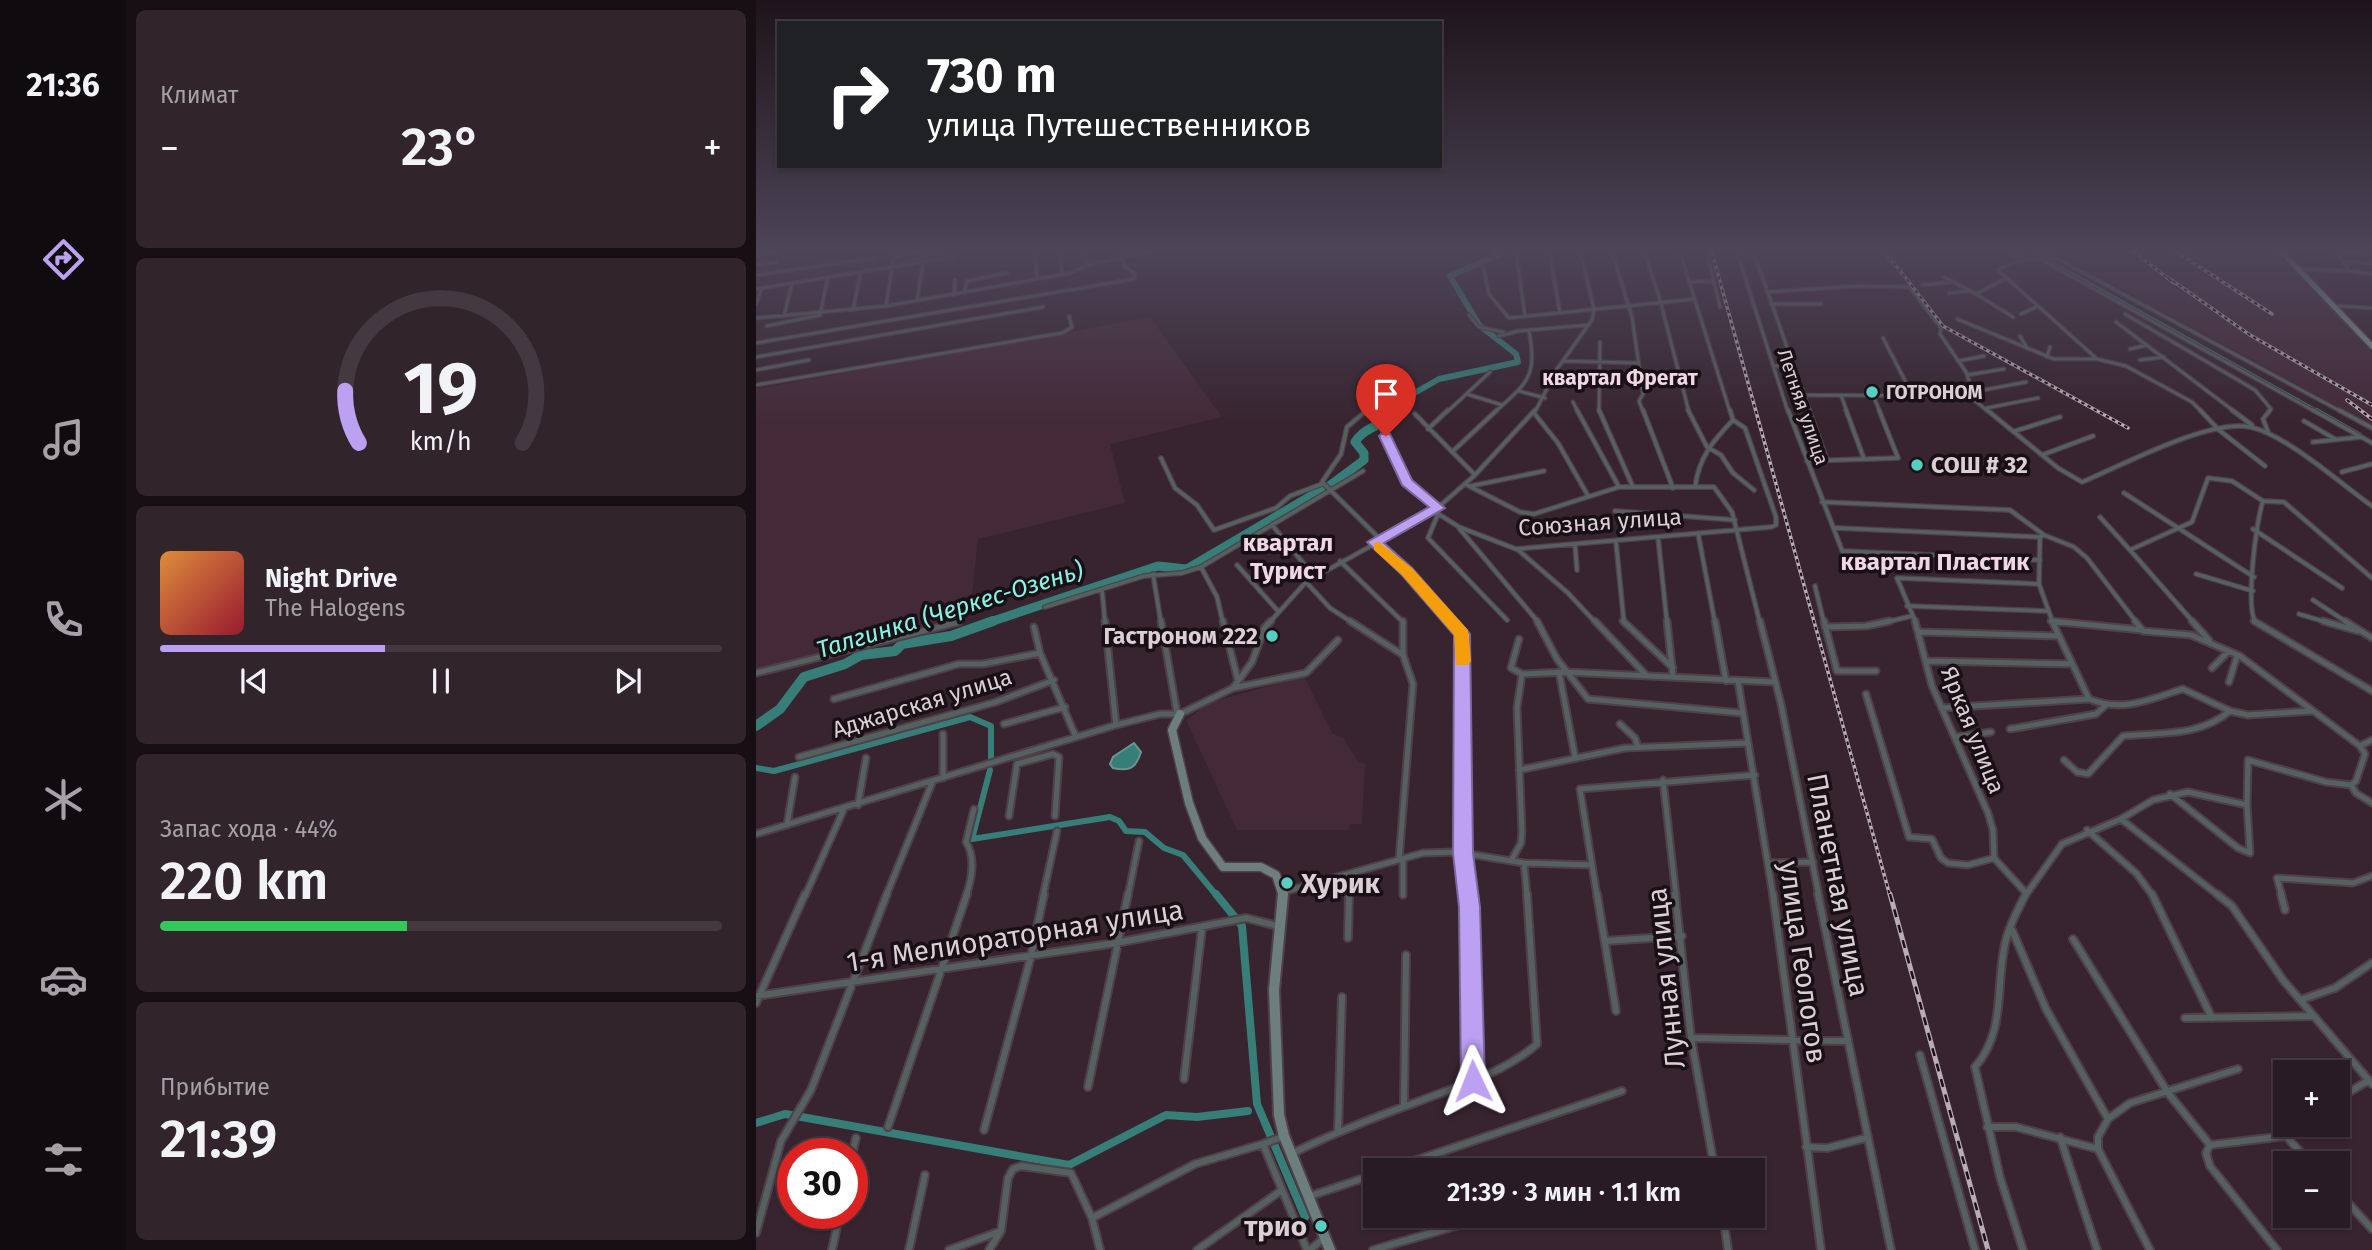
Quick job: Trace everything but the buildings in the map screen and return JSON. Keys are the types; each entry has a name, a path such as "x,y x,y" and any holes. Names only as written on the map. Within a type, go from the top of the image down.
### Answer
{"main road":[{"path":"2338,307 2372,344"}],"street":[{"path":"784,316 786,307"},
{"path":"820,315 822,307"},
{"path":"767,326 875,307"},
{"path":"756,343 964,307"},
{"path":"756,357 1041,307"},
{"path":"1500,307 1509,318 1616,307"},
{"path":"1524,307 1525,316"},
{"path":"1559,307 1560,313"},
{"path":"1628,307 1632,317 1643,394 1639,401 1673,488"},
{"path":"1662,307 1691,420 1707,447 1721,454 1740,480 1754,490"},
{"path":"1467,485 1526,514 1543,512 1587,494 1619,487 1695,487 1697,464 1707,447 1733,419 1698,307"},
{"name":"Летняя улица","path":"1755,307 1807,461 1850,571"},
{"path":"1772,307 1826,458"},
{"path":"1925,307 1941,328 1940,334 1967,375 1971,394 2041,455 2065,474 2082,482 2188,436 2219,430 2256,428"},
{"path":"1997,307 2013,317"},
{"path":"2021,314 2035,307"},
{"path":"2036,307 2066,329 2064,331 2097,359"},
{"path":"2131,307 2372,443"},
{"path":"2148,307 2372,428"},
{"path":"1233,688 1252,662 1265,627 1306,582 1377,540 1437,511 1467,485 1545,398 1562,361 1589,325 1594,310"},
{"path":"2125,314 2231,374 2269,404 2271,408 2263,419 2269,433"},
{"path":"756,318 820,315"},
{"path":"1469,315 1473,323 1486,331 1503,333 1589,325"},
{"path":"756,385 1062,333 1072,327 1069,316"},
{"path":"1957,319 2061,361 2097,359 2126,366 2192,402 2219,430 2264,466"},
{"path":"2116,322 2165,356 2256,428 2269,433 2372,506"},
{"path":"1452,452 1520,391 1531,374 1533,354 1528,330"},
{"path":"1499,336 1503,333"},
{"path":"2020,336 2028,348"},
{"path":"1883,338 1913,396"},
{"path":"1600,342 1599,411 1633,487"},
{"path":"2130,349 2148,345"},
{"path":"2047,356 2050,347"},
{"path":"1958,361 1984,356"},
{"path":"2140,360 2165,356"},
{"path":"756,370 809,360"},
{"path":"1562,361 1638,363"},
{"path":"1774,366 1793,366"},
{"path":"1967,375 2004,369"},
{"path":"2231,374 2245,370"},
{"path":"1429,429 1490,372"},
{"path":"1805,395 1971,394 2026,383"},
{"path":"1520,391 1545,398"},
{"path":"1466,394 1502,405"},
{"path":"1841,395 1864,459"},
{"path":"1807,461 1826,458 1898,458 1873,395"},
{"path":"1986,408 2038,398"},
{"path":"1161,458 1169,469 1167,473 1175,488 1197,505 1214,530 1276,508 1290,496 1322,485 1341,454 1347,427 1377,402"},
{"path":"1573,402 1619,487"},
{"path":"1534,413 1558,443 1587,494"},
{"path":"1415,414 1475,475"},
{"path":"2014,432 2060,417"},
{"name":"Союзная улица","path":"1380,426 1407,482 1437,511 1459,527 1516,549 1616,542 1776,525 1745,428 1733,419"},
{"path":"2304,421 2336,440"},
{"path":"2041,455 2093,436"},
{"path":"2313,442 2362,437"},
{"path":"2342,472 2372,464"},
{"path":"1045,607 1153,575 1182,573 1201,567 1363,471"},
{"path":"1467,485 1544,471"},
{"path":"2130,550 2179,529 2196,518 2208,478 2232,481 2263,501 2284,502 2372,578"},
{"path":"1322,485 1377,540 1462,634 1463,853 1470,907 1473,1081"},
{"name":"Планетная улица","path":"1695,487 1717,489 1735,520 1813,862 1866,1138 1891,1250"},
{"path":"2124,493 2254,577"},
{"path":"2263,501 2253,529 2254,577 2248,606 2254,623 2372,691"},
{"path":"1822,502 2005,508 2021,516 2042,536"},
{"path":"1437,511 1428,538 1507,620"},
{"path":"1615,511 1735,520"},
{"path":"2100,517 2210,641"},
{"path":"1272,525 1314,576"},
{"path":"1459,527 1546,632 1566,672 1588,699 1742,713"},
{"path":"1835,527 2042,536 2074,548 2087,558 2143,631"},
{"path":"2253,529 2342,588"},
{"path":"1698,533 1726,681"},
{"path":"2042,536 2039,584 2050,621 2089,699"},
{"path":"1658,537 1673,676"},
{"path":"1616,542 1623,622 1673,668"},
{"path":"1575,545 1577,570"},
{"path":"1516,549 1568,593 1646,675"},
{"path":"1844,551 2040,560"},
{"path":"1340,561 1404,622 1403,655 1413,684 1401,859 1403,894"},
{"path":"1237,565 1279,611"},
{"path":"1201,567 1217,597 1238,681"},
{"path":"1153,575 1179,713 1172,730 1198,834 1209,854 1223,867 1261,867 1276,875 1283,892 1278,926 1275,990 1276,1091 1281,1137 1291,1154 1330,1250"},
{"path":"2196,575 2253,591"},
{"name":"Яркая улица","path":"1994,858 1993,830 1988,813 1928,672 1928,661 1920,632 1897,578 2039,584"},
{"path":"1306,582 1330,608 1403,655"},
{"path":"1815,586 1837,671 1876,671"},
{"path":"1102,589 1116,725"},
{"path":"2313,600 2372,638"},
{"path":"1907,606 2047,611"},
{"path":"2298,614 2365,634"},
{"path":"1825,627 1866,626 1912,616"},
{"path":"2050,621 2187,634 2210,641 2236,656 2369,755 2356,781 2351,785 2326,782 2248,760 2250,853 2232,843 2169,794"},
{"path":"756,673 959,622"},
{"path":"1034,628 1040,653 1054,680 1076,737"},
{"path":"1920,632 2057,636"},
{"path":"756,834 1116,725 1160,714 1179,713 1233,688 1306,673 1338,639"},
{"path":"1519,639 1511,668 1522,674 1566,672 1774,682"},
{"path":"2213,667 2228,652"},
{"path":"834,699 959,664 983,664 1040,653"},
{"path":"2229,682 2236,656"},
{"path":"1928,661 2072,664"},
{"path":"1559,672 1566,708 1565,724 1574,757"},
{"path":"1513,859 1521,843 1517,708 1522,674"},
{"name":"Аджарская улица","path":"799,757 996,702 1054,680"},
{"name":"улица Геологов","path":"1738,681 1768,863 1821,1250"},
{"path":"1942,708 2089,699 2105,706 2133,704 2183,689 2230,711 2267,716 2312,712"},
{"path":"1866,694 1909,837 1932,839 1941,857 1951,864 1979,863 1994,858 2026,893"},
{"path":"2010,729 2096,714 2105,706"},
{"path":"1004,724 1065,707"},
{"path":"2064,760 2077,772 2088,774 2123,736 2208,727 2221,721 2230,711"},
{"path":"1620,724 1635,738 1638,747"},
{"path":"1956,737 1991,732"},
{"path":"943,734 943,779"},
{"path":"2360,746 2372,740"},
{"path":"1519,770 1574,757 1638,747 1748,743"},
{"path":"1017,764 1053,754 1059,757 1055,816"},
{"path":"1009,816 1018,756"},
{"path":"858,805 866,758"},
{"path":"1616,1011 1580,789 1663,780 1755,775"},
{"path":"787,825 795,777"},
{"name":"Лунная улица","path":"1663,780 1691,1038 1713,1158"},
{"path":"756,1233 786,1130 805,1103 932,782"},
{"path":"2351,785 2356,793 2372,803"},
{"path":"2023,1250 1987,1127 1975,1067 1984,1061 1991,1045 2005,943 2026,893 2062,845 2087,830 2121,819 2169,794 2191,791 2247,805"},
{"path":"757,998 844,809"},
{"path":"888,1127 971,881 972,852 967,842 974,809"},
{"path":"2121,819 2232,906 2300,1000 2370,1082 2350,1093"},
{"path":"2087,830 2136,873 2150,890 2212,1018"},
{"path":"984,1130 1031,956 1057,831"},
{"path":"1088,1087 1139,841"},
{"path":"1283,892 1423,853 1463,853 1513,859 1524,863 1592,865"},
{"path":"1768,863 1813,862"},
{"path":"1291,1154 1338,1131 1473,1081 1530,1053 1537,1044 1524,863"},
{"path":"1348,938 1350,875"},
{"path":"2285,910 2277,878 2336,884 2353,883 2372,876"},
{"name":"1-я Мелиораторная улица","path":"757,998 1116,943 1246,918 1278,926"},
{"path":"1184,1079 1202,928"},
{"path":"2011,930 2046,1009 2108,1119"},
{"path":"1605,941 1682,936"},
{"path":"2073,939 2168,1093 2210,1145"},
{"path":"1404,1105 1406,954"},
{"path":"2300,1000 2335,988 2372,964"},
{"path":"1338,1131 1342,997"},
{"path":"2185,1018 2315,1016"},
{"path":"1691,1038 1847,1041"},
{"path":"1920,1055 1975,1250"},
{"path":"2150,1250 2098,1149 2098,1136 2108,1119 2130,1103 2238,1069"},
{"path":"1423,1158 1622,1091"},
{"path":"1987,1127 2015,1127 2098,1149"},
{"path":"1092,1218 1187,1168 1281,1137"},
{"path":"2060,1137 2085,1222 2097,1250"},
{"path":"2210,1145 2278,1137"},
{"path":"2287,1137 2299,1151"},
{"path":"1806,1147 1827,1148 1866,1138"},
{"path":"1264,1143 1308,1250 1325,1237"},
{"path":"2210,1145 2206,1153 2210,1166 2277,1250"},
{"path":"989,1250 1001,1231 1008,1178 1013,1168 1021,1166 1071,1173 1092,1218 1100,1250"},
{"path":"909,1250 925,1175"},
{"path":"1308,1197 1363,1178"},
{"path":"1197,1250 1282,1190"},
{"path":"2350,1205 2372,1229"},
{"path":"1373,1250 1449,1228"},
{"path":"1725,1228 1728,1250"},
{"path":"832,1250 837,1229"},
{"path":"949,1250 1001,1231"}],"shaded area":[{"path":"2156,307 2333,307 2372,348 2372,425"},
{"path":"1150,317 1222,417 1110,444 1125,503 978,539 970,614 756,669 756,389"},
{"path":"1304,676 1332,733 1344,739 1358,762 1365,764 1362,824 1350,824 1348,830 1237,830 1186,720 1209,703"},
{"path":"1134,743 1141,752 1132,768 1113,768 1110,764 1113,757"}],"waterway":[{"name":"Талгинка (Черкес-Озень)","path":"1398,412 1390,407 1439,379 1518,362 1516,354 1479,325 1469,307"},
{"path":"2132,307 2319,412"},
{"path":"2316,410 2360,435"},
{"name":"Талгинка (Черкес-Озень)","path":"1329,486 1364,460 1364,453 1355,442 1359,437 1373,427 1396,420 1398,412"},
{"name":"Талгинка (Черкес-Озень)","path":"993,621 1158,566 1187,569 1321,490"},
{"name":"Талгинка (Черкес-Озень)","path":"756,726 780,709 804,677 845,664 861,655 895,651 902,644 951,636 993,621"},
{"name":"Талгинка (Черкес-Озень)","path":"987,623 993,621"},
{"path":"756,768 774,771 970,717 991,726 991,760"},
{"path":"990,770 972,839 1110,817 1119,821 1126,831 1145,832 1164,848 1183,855 1217,896"},
{"path":"1216,894 1242,926 1257,1104 1305,1217"},
{"path":"756,1123 785,1114 1069,1165 1166,1115 1197,1117 1248,1111"}],"railway":[{"path":"1727,307 1890,896"},
{"path":"1929,307 1943,326 2128,428"},
{"path":"2210,307 2250,335 2372,405"},
{"path":"2262,307 2272,314"},
{"path":"2347,400 2372,419"},
{"path":"1890,894 1988,1250"}],"slow traffic":[{"path":"1379,547 1407,572 1462,634 1462,661"}],"place":[{"name":"ГОТРОНОМ","path":"1872,392"},
{"name":"СОШ # 32","path":"1917,465"},
{"name":"Гастроном 222","path":"1272,636"},
{"name":"Хурик","path":"1287,883"},
{"name":"трио","path":"1321,1226"}],"district":[{"name":"квартал Фрегат","path":"1620,378"},
{"name":"квартал Турист","path":"1288,557"},
{"name":"квартал Пластик","path":"1935,562"}],"route":[{"path":"1386,436 1407,482 1438,508 1374,542 1407,572 1462,634 1463,853 1470,907 1473,1081"}]}
